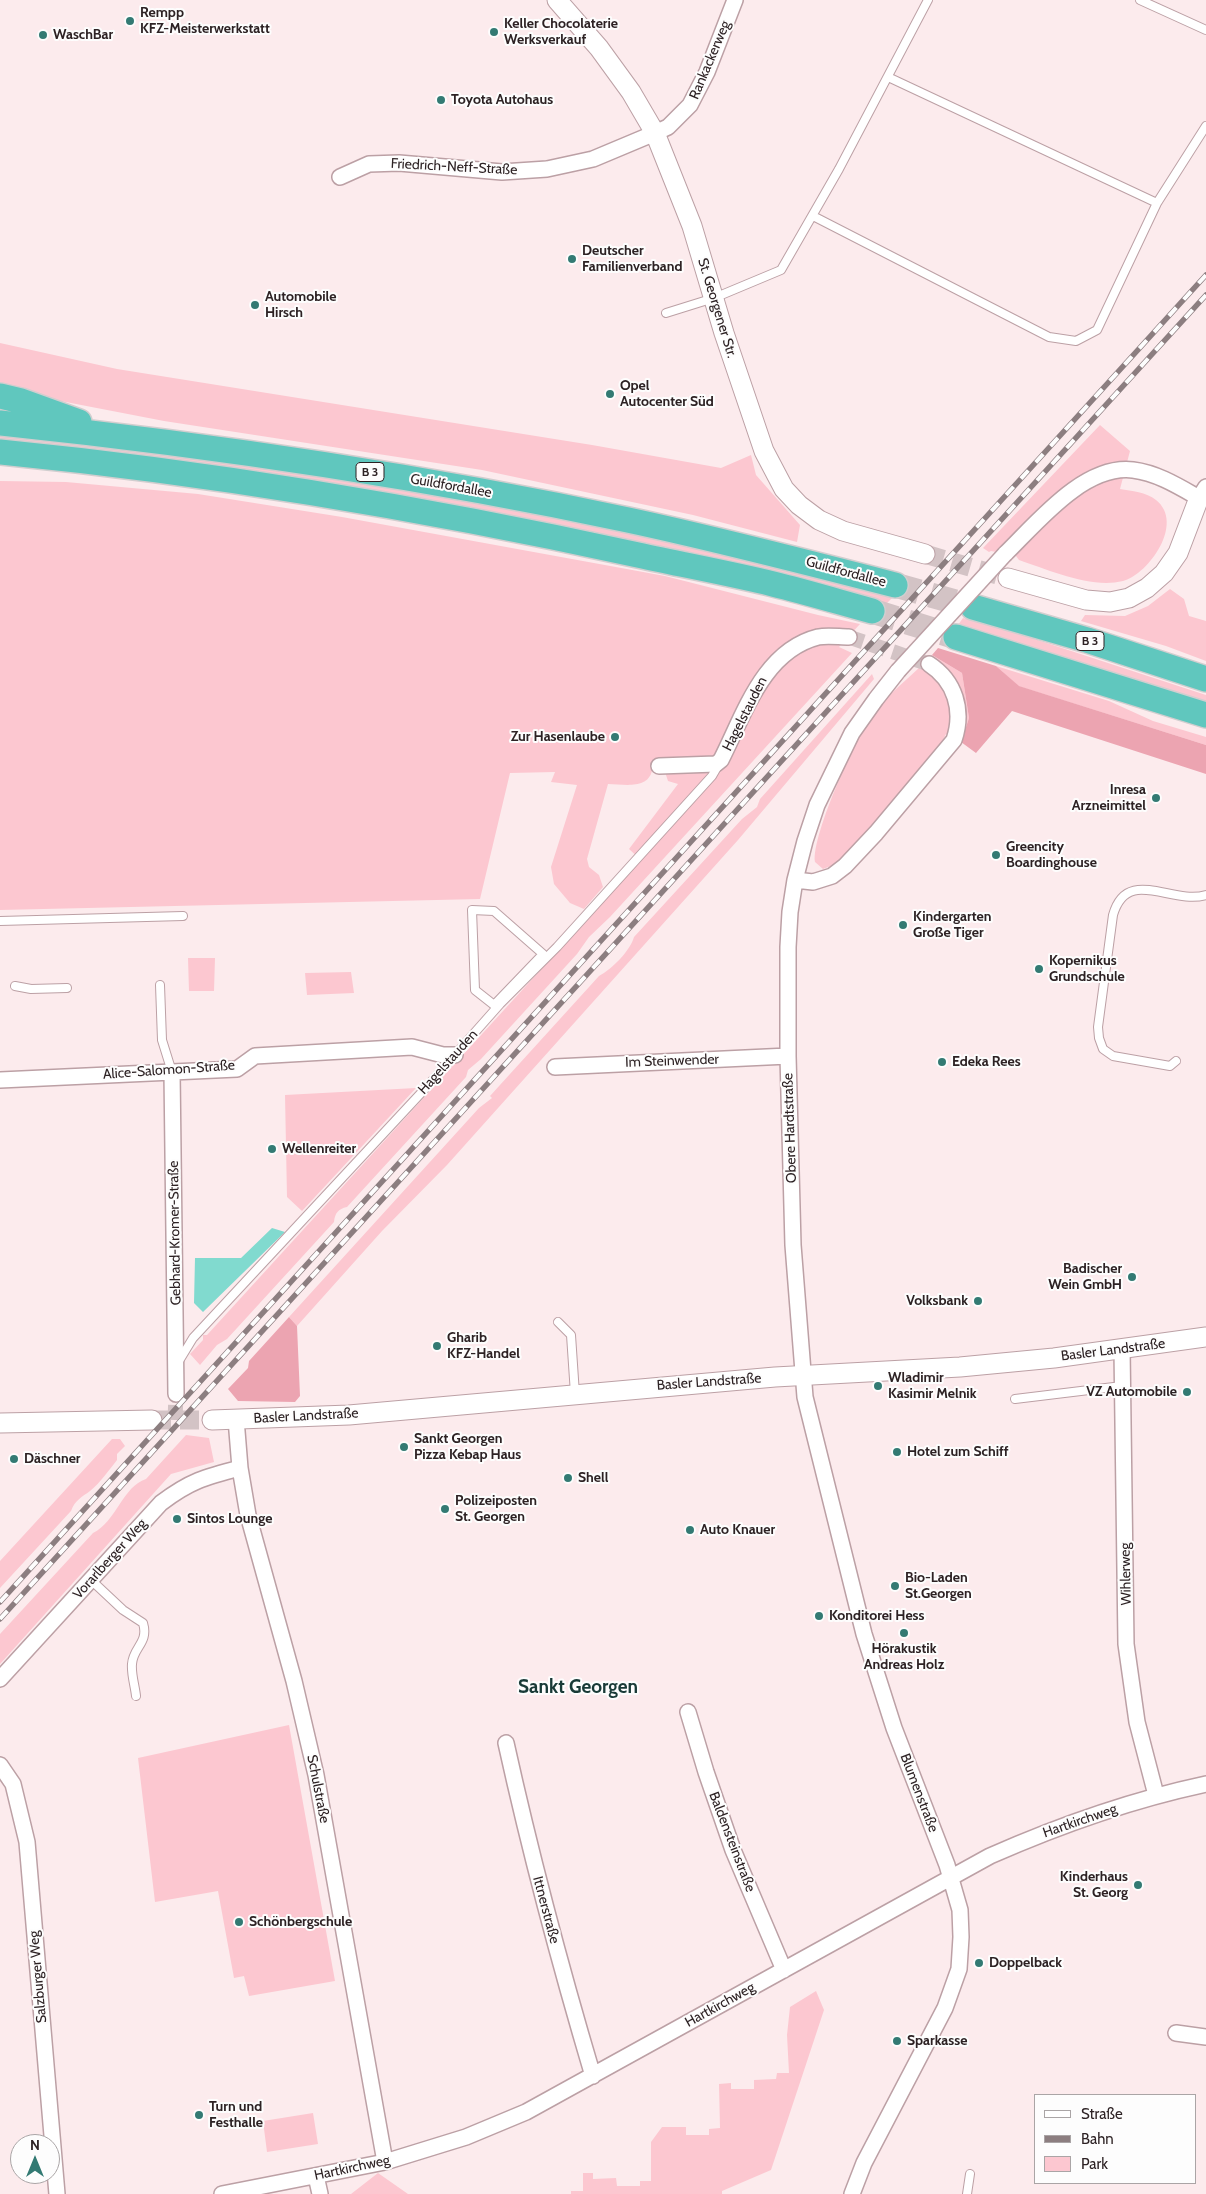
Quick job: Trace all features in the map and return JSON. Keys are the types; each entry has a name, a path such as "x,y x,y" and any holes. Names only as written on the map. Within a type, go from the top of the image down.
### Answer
{"highway":[{"path":"0,396 20,401 112,435"},
{"name":"Guildfordallee","path":"0,423 246,452 441,484 628,520 773,553 894,585"},
{"name":"B 3","path":"0,452 47,456 250,482 415,510 546,535 773,584 872,611"},
{"name":"B 3","path":"0,468 47,456"},
{"name":"B 3","path":"973,606 1087,640 1206,679"},
{"path":"956,637 1206,715"}],"street":[{"name":"St. Georgener Str.","path":"557,0 599,48 631,92 655,133 692,226 764,451 784,489 799,505 819,520 843,531 925,554"},
{"name":"Rankackerweg","path":"655,133 668,126 690,105 707,72 735,0"},
{"name":"Friedrich-Neff-Straße","path":"340,176 369,164 399,163 502,172 547,169 593,159 655,133"},
{"name":"Obere Hardtstraße","path":"802,1376 794,1271 788,1056 788,947 790,912 795,880 805,841 814,814 837,762 852,733 898,671 1006,554 1069,491 1088,479 1115,471 1131,469 1150,473 1202,493"},
{"path":"1008,578 1086,600 1110,602 1129,598 1147,588 1164,573 1178,553 1202,493"},
{"name":"Hagelstauden","path":"659,766 716,764 721,760 757,688 767,672 784,655 802,643 819,637 849,638"},
{"path":"795,880 813,882 832,876 844,866 954,740 958,728 959,713 957,700 945,679 929,664"},
{"name":"Alice-Salomon-Straße","path":"0,1080 237,1069 255,1056 412,1047 443,1055 455,1055"},
{"name":"Im Steinwender","path":"555,1066 788,1056"},
{"name":"Gebhard-Kromer-Straße","path":"172,1072 176,1394"},
{"name":"Basler Landstraße","path":"212,1420 349,1415 575,1394 802,1376 980,1365 1122,1349 1206,1337"},
{"name":"Wihlerweg","path":"1122,1349 1126,1644 1137,1722 1156,1795"},
{"name":"Blumenstraße","path":"802,1376 805,1397 864,1634 894,1728 951,1878 960,1910 959,1969 945,2008 864,2163 852,2194"},
{"name":"Schulstraße","path":"236,1419 240,1468 248,1515 294,1681 316,1775 385,2162"},
{"path":"0,1424 152,1420"},
{"name":"Vorarlberger Weg","path":"0,1679 161,1503 182,1487 198,1480 240,1468"},
{"name":"Baldensteinstraße","path":"688,1712 733,1850 784,1970"},
{"name":"Ittnerstraße","path":"506,1743 533,1863 593,2076"},
{"name":"Salzburger Weg","path":"0,1765 13,1784 27,1842 57,2194"},
{"name":"Hartkirchweg","path":"222,2194 385,2162 466,2137 526,2112 990,1856 1036,1836 1156,1795 1206,1784"},
{"path":"1176,2033 1206,2037"},
{"path":"316,2176 320,2194"}],"lane":[{"path":"666,313 714,298 781,270 888,77 928,0"},
{"path":"1140,0 1206,30"},
{"path":"888,77 1157,203"},
{"path":"812,216 1049,337 1076,341 1097,330 1157,203 1206,126"},
{"name":"Hagelstauden","path":"176,1365 193,1338 500,1004 557,947 712,776 721,760"},
{"path":"1176,1061 1170,1066 1152,1064 1113,1056 1103,1049 1098,1027 1113,915 1116,904 1122,895 1130,890 1147,890 1197,898 1206,895"},
{"path":"472,910 494,910 543,954 494,1006 475,990 472,910"},
{"path":"0,921 183,916"},
{"path":"160,985 162,1040 172,1072"},
{"path":"15,986 31,989 67,988"},
{"path":"558,1322 571,1335 575,1394"},
{"path":"1016,1399 1122,1386"},
{"path":"91,1580 123,1610 143,1623 145,1630 144,1639 132,1663 136,1696"},
{"path":"967,2194 970,2174"}],"green space":[{"path":"0,343 117,369 592,445 721,468 751,455 756,475 800,525 797,542 693,515 482,470 164,421 14,392 0,398"},
{"path":"1100,425 1130,451 1120,489 1148,495 1156,500 1164,510 1167,521 1165,534 1153,558 1143,569 1123,581 1111,583 1084,581 1019,560 1016,556 989,552 983,548"},
{"path":"0,433 238,461 428,493 661,540 892,598 886,604 602,535 431,501 270,475 0,440"},
{"path":"0,481 66,482 198,494 342,517 665,576 860,624 839,647 852,653 610,917 589,937 577,954 481,1059 468,1070 466,1077 347,1207 338,1212 334,1222 227,1339 217,1345 200,1365 190,1354 203,1340 203,1335 207,1335 641,860 629,849 678,784 668,781 665,772 652,771 645,781 634,785 608,784 587,859 589,867 599,875 603,887 584,909 570,903 554,884 551,867 577,785 551,782 555,772 510,773 480,899 0,910"},
{"path":"1170,589 1184,599 1189,616 1206,621 1206,661 1166,646 1081,621 1085,615 1125,616 1148,606"},
{"path":"963,618 1007,630 1206,695 1206,704 958,625"},
{"path":"932,655 962,673 969,718 961,742 946,734 941,744 892,805 836,864 823,869 815,862 820,830 848,759 859,737 877,708"},
{"path":"996,666 1109,701 1153,721 1206,737 1206,745 1018,686"},
{"path":"872,674 874,679 738,840 447,1165 382,1231 297,1326 289,1317 479,1108 492,1098 490,1096 599,976 620,959 629,948 634,937 742,819 757,807 760,799"},
{"path":"188,958 215,958 214,991 189,991"},
{"path":"351,972 354,993 307,995 305,973"},
{"path":"416,1088 302,1211 287,1197 285,1095"},
{"path":"186,1435 209,1438 214,1462 171,1474 0,1664 0,1634 93,1533 108,1521 131,1489 146,1479"},
{"path":"112,1439 120,1439 125,1446 117,1454 117,1460 97,1484 77,1501 71,1511 0,1588 0,1561"},
{"path":"289,1725 335,1981 249,1996 244,1976 234,1978 218,1891 155,1902 138,1758"},
{"path":"816,1991 824,2010 771,2170 722,2191 722,2194 571,2194 571,2191 583,2191 583,2173 593,2173 593,2179 616,2178 617,2186 640,2186 640,2181 651,2181 651,2142 662,2127 686,2127 686,2135 709,2135 709,2129 720,2128 719,2084 731,2083 731,2089 754,2089 754,2080 776,2079 777,2073 789,2073 787,2035 790,2007"},
{"path":"313,2113 318,2144 267,2152 263,2121"},
{"path":"378,2173 408,2194 351,2194"}],"shaded area":[{"path":"938,648 996,666 1019,686 1206,745 1206,774 1012,711 976,753 961,742 969,718 962,673 932,655"},
{"path":"289,1317 297,1326 300,1396 295,1402 238,1401 228,1389 248,1368 249,1361"}],"water":[{"path":"272,1228 285,1232 203,1312 194,1303 195,1258 241,1258"}],"tunnel":[{"path":"925,554 1008,578"},
{"path":"895,585 973,607"},
{"path":"872,611 956,637"},
{"path":"849,637 929,664"},
{"path":"175,1420 176,1394"},
{"path":"152,1420 212,1420"}],"railway":[{"path":"0,1602 1206,275"},
{"path":"0,1619 1206,295"}],"place":[{"name":"Rempp KFZ-Meisterwerkstatt","path":"130,21"},
{"name":"Keller Chocolaterie Werksverkauf","path":"494,32"},
{"name":"WaschBar","path":"43,35"},
{"name":"Toyota Autohaus","path":"441,100"},
{"name":"Deutscher Familienverband","path":"572,259"},
{"name":"Automobile Hirsch","path":"255,305"},
{"name":"Opel Autocenter Süd","path":"610,394"},
{"name":"Zur Hasenlaube","path":"615,737"},
{"name":"Inresa Arzneimittel","path":"1156,798"},
{"name":"Greencity Boardinghouse","path":"996,855"},
{"name":"Kindergarten Große Tiger","path":"903,925"},
{"name":"Kopernikus Grundschule","path":"1039,969"},
{"name":"Edeka Rees","path":"942,1062"},
{"name":"Wellenreiter","path":"272,1149"},
{"name":"Badischer Wein GmbH","path":"1132,1277"},
{"name":"Volksbank","path":"978,1301"},
{"name":"Gharib KFZ-Handel","path":"437,1346"},
{"name":"Wladimir Kasimir Melnik","path":"878,1386"},
{"name":"VZ Automobile","path":"1187,1392"},
{"name":"Sankt Georgen Pizza Kebap Haus","path":"404,1447"},
{"name":"Hotel zum Schiff","path":"897,1452"},
{"name":"Däschner","path":"14,1459"},
{"name":"Shell","path":"568,1478"},
{"name":"Polizeiposten St. Georgen","path":"445,1509"},
{"name":"Sintos Lounge","path":"177,1519"},
{"name":"Auto Knauer","path":"690,1530"},
{"name":"Bio-Laden St.Georgen","path":"895,1586"},
{"name":"Konditorei Hess","path":"819,1616"},
{"name":"Hörakustik Andreas Holz","path":"904,1633"},
{"name":"Kinderhaus St. Georg","path":"1138,1885"},
{"name":"Schönbergschule","path":"239,1922"},
{"name":"Doppelback","path":"979,1963"},
{"name":"Sparkasse","path":"897,2041"},
{"name":"Turn und Festhalle","path":"199,2115"}],"district":[{"name":"Sankt Georgen","path":"578,1687"}]}
